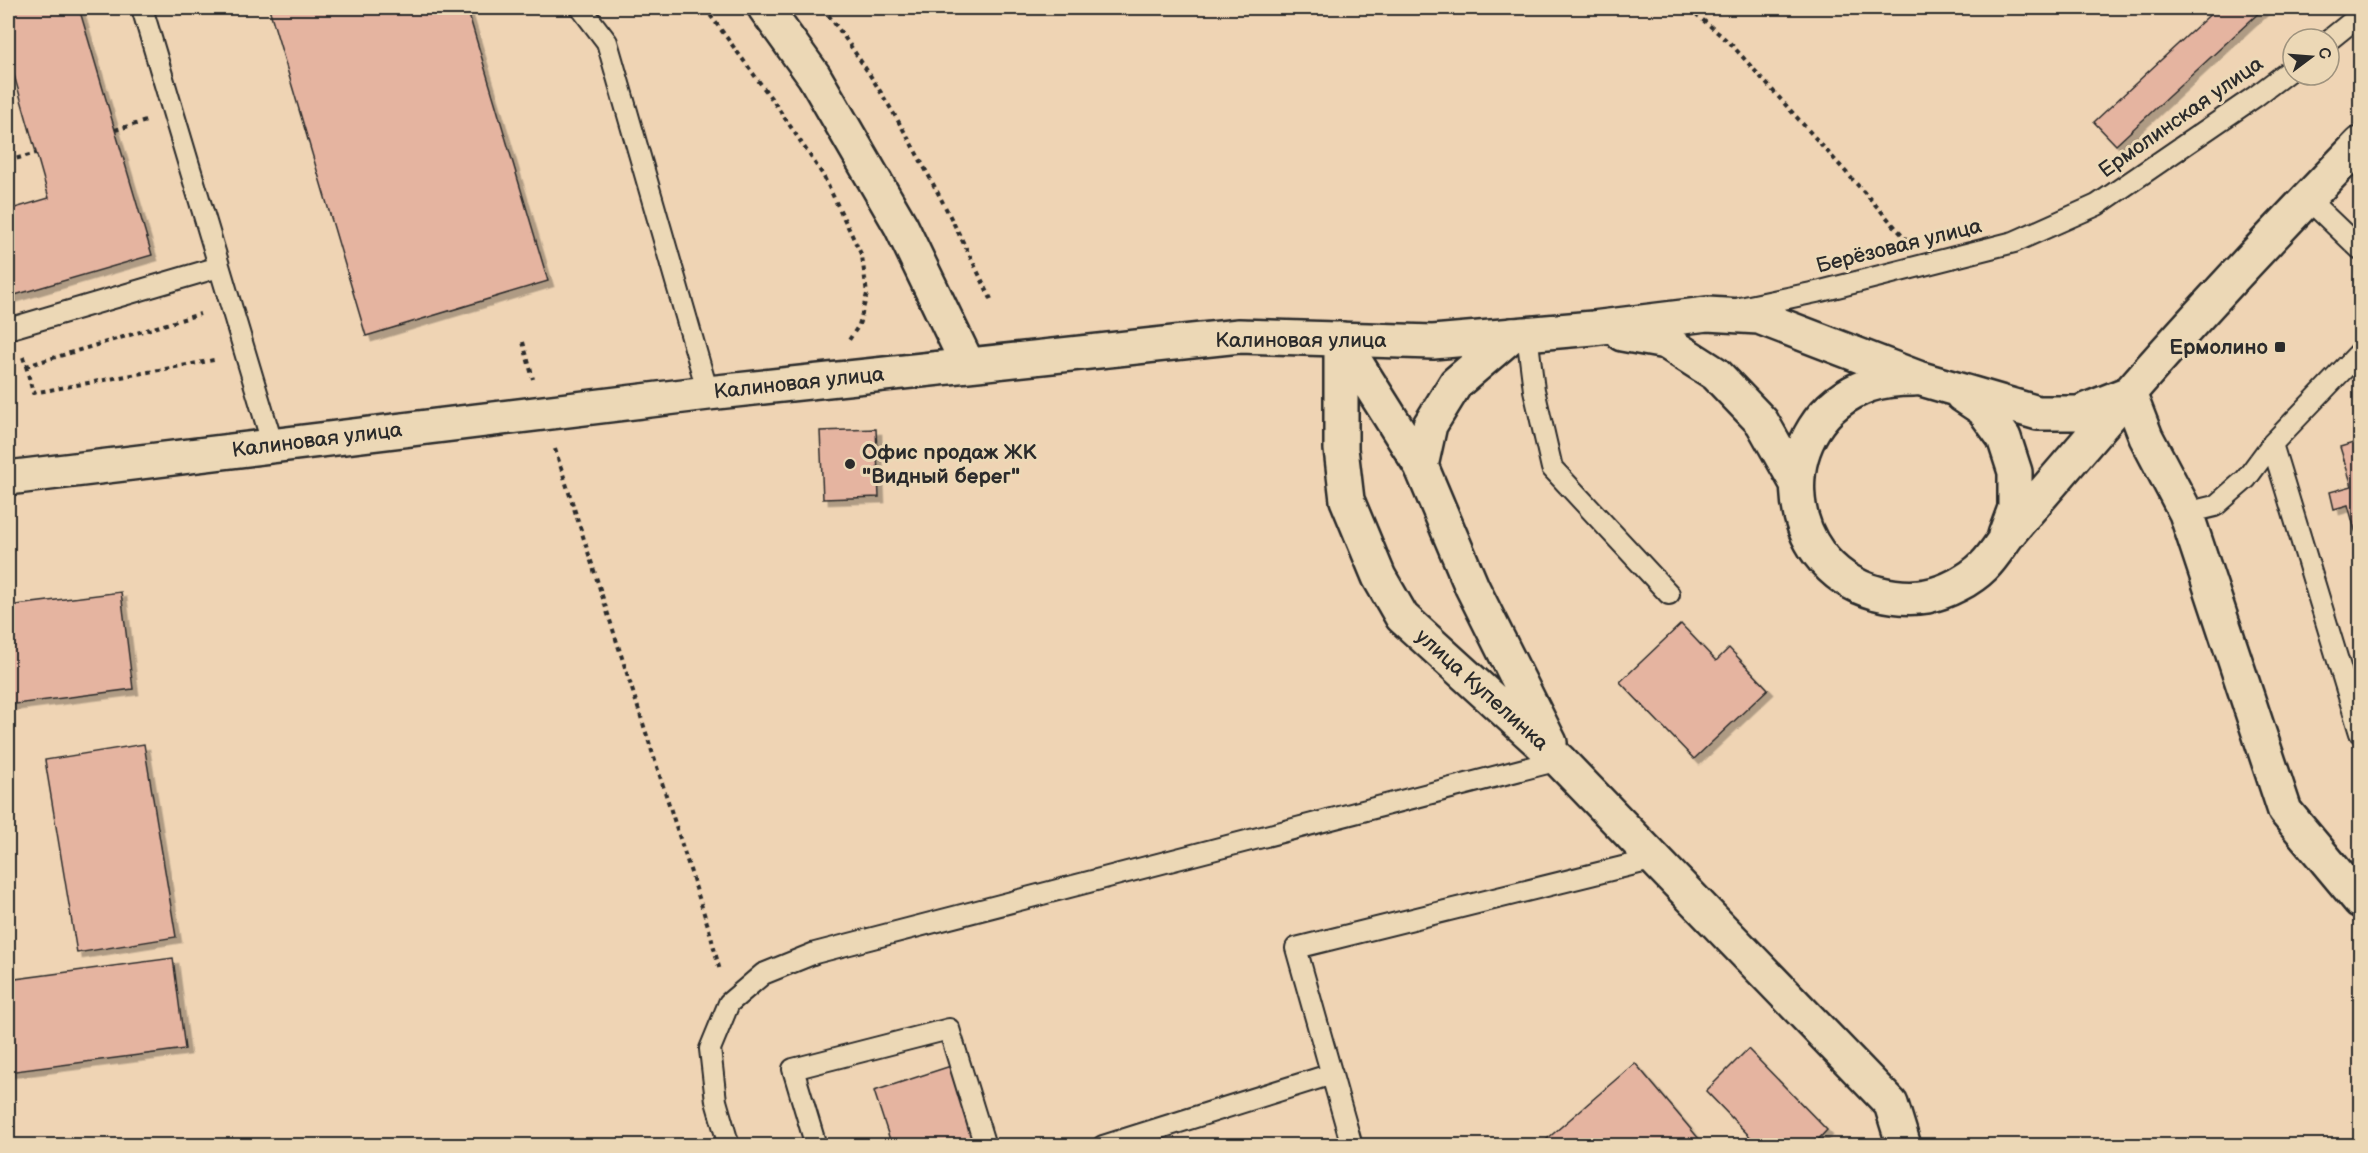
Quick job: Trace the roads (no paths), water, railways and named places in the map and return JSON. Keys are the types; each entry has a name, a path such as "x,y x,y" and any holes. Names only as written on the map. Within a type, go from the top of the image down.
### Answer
{"street":[{"path":"765,8 814,76 901,226 968,365"},
{"path":"1918,378 1883,380 1857,389 1834,405 1816,425 1803,449 1796,482 1800,514 1812,545 1834,571 1861,589 1893,597 1926,596 1957,585 1984,566 2003,539 2129,393 2361,144"},
{"path":"1593,328 1707,314 1759,316 1918,378 2038,413 2079,413 2129,393"},
{"name":"Калиновая улица","path":"8,478 708,393 1239,336 1433,342 1593,328"},
{"path":"1593,328 1666,342 1716,374 1762,423 1796,482"},
{"path":"1421,466 1430,425 1456,384 1520,334"},
{"name":"улица Купелинка","path":"1341,339 1421,466 1472,587 1559,760"},
{"name":"улица Купелинка","path":"1341,339 1341,449 1347,500 1379,577 1402,617 1559,760"},
{"path":"1953,388 1983,409 2004,438 2015,472 2015,508 2003,539"},
{"path":"2129,393 2146,437 2186,513 2285,811 2361,901"},
{"path":"1559,760 1891,1104 1904,1146"}],"lane":[{"path":"142,8 273,446"},
{"path":"580,8 607,42 708,393"},
{"path":"2341,31 2361,15"},
{"name":"Ермолинская улица","path":"2097,205 2281,77"},
{"path":"2308,199 2361,249"},
{"name":"Берёзовая улица","path":"1707,314 1821,291 2013,242 2097,205"},
{"path":"11,328 219,267"},
{"path":"1520,334 1551,468 1669,594"},
{"path":"2186,513 2215,506 2246,479 2272,444 2361,352"},
{"path":"2272,444 2361,733"},
{"path":"729,1146 716,1101 710,1049 729,1003 763,974 815,953 1559,760"},
{"path":"1352,1146 1296,948 1655,859"},
{"path":"816,1146 793,1069 949,1029 985,1146"},
{"path":"1103,1146 1332,1074"}],"place":[{"name":"Ермолино","path":"2280,347"},
{"name":"Офис продаж ЖК \"Видный берег\"","path":"850,464"}]}
